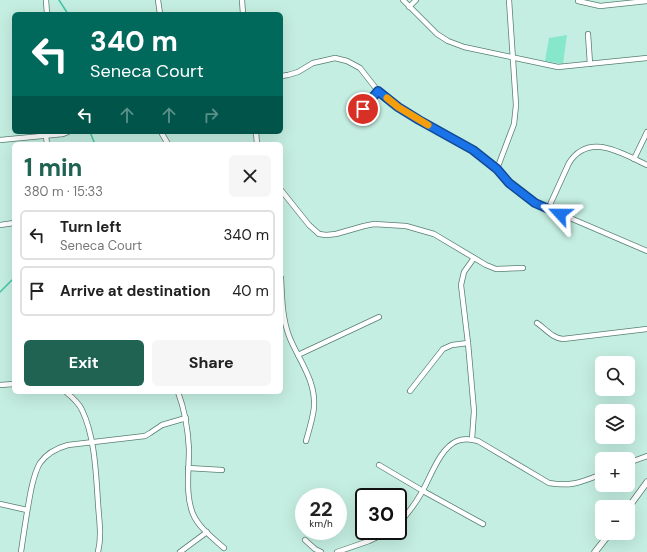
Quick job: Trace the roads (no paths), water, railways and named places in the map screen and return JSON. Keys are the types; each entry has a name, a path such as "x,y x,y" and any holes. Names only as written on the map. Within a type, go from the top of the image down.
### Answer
{"street":[{"path":"46,0 47,12"},
{"path":"158,0 160,12"},
{"path":"242,0 243,12"},
{"path":"402,0 437,34 448,41 464,47 558,67 647,58"},
{"path":"409,7 416,0"},
{"path":"497,169 514,124 516,105 509,0"},
{"path":"578,1 600,6 647,1"},
{"path":"588,34 590,64"},
{"path":"283,76 288,76 298,72 313,63 335,58 347,61 360,68 378,91 398,107 473,150 497,169 509,183 535,203 647,251"},
{"path":"355,119 378,91"},
{"path":"634,159 647,132"},
{"path":"0,140 63,134"},
{"path":"46,136 47,142"},
{"path":"548,209 569,163 573,156 581,150 593,146 601,146 647,164"},
{"path":"283,192 309,225 320,234 336,234 374,224 406,226 434,234 486,265 496,269 524,268"},
{"path":"0,225 12,223"},
{"path":"472,440 474,411 461,285 464,272 474,258"},
{"path":"283,303 284,316 289,335 309,377 313,394 314,408 306,441"},
{"path":"298,355 379,317"},
{"path":"537,323 553,337 563,339 647,329"},
{"path":"410,391 443,349 452,345 468,343"},
{"path":"0,385 12,384"},
{"path":"68,394 82,409 87,422 91,442 95,467 101,539 98,552"},
{"path":"179,394 186,418 188,443 188,487 194,514 207,532 224,548"},
{"path":"21,552 27,510 35,474 37,468 45,458 61,447 144,436 162,425 186,418"},
{"path":"407,515 423,491 442,454 448,446 458,440 478,441 549,483 562,485 572,484 595,476"},
{"path":"635,460 647,456"},
{"path":"379,464 423,491 483,524"},
{"path":"188,468 222,470"},
{"path":"634,500 647,482"},
{"path":"0,504 27,510"},
{"path":"180,552 207,532"},
{"path":"305,540 321,552"},
{"path":"337,552 371,540"},
{"path":"595,552 604,540"}],"waterway":[{"path":"59,0 67,12"},
{"path":"91,134 94,142"},
{"path":"0,292 12,280"}]}
